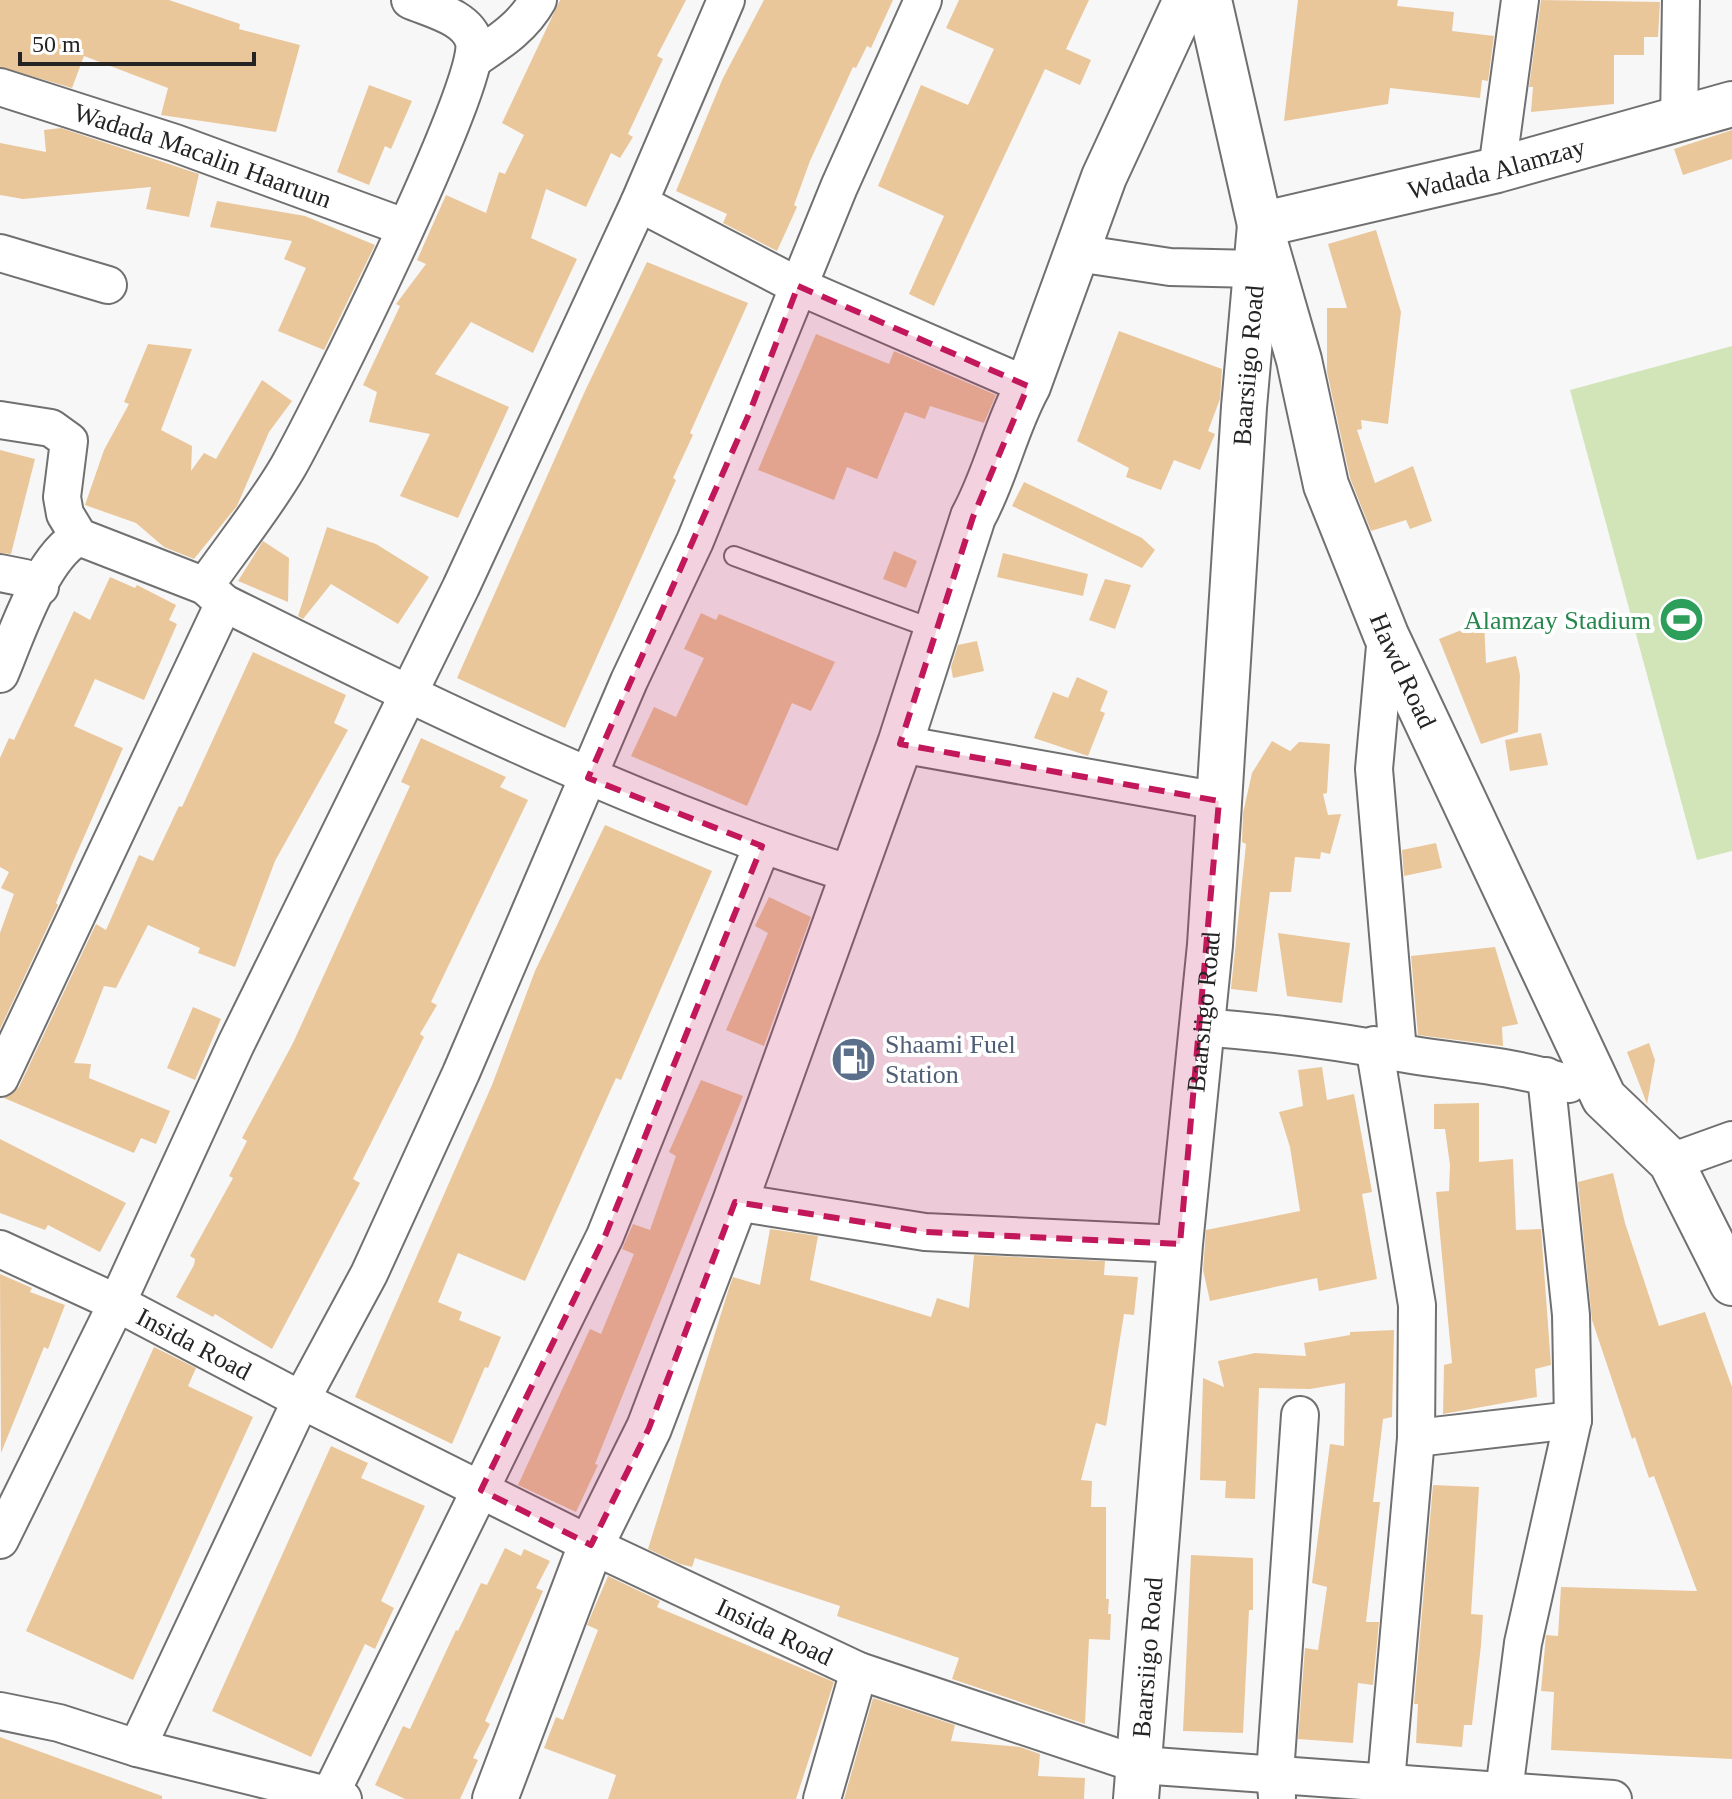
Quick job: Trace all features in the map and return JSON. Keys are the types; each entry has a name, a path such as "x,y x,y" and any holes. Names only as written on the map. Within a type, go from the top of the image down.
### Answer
{"street":[{"path":"0,1078 214,594 287,468 338,370 447,138 474,59 474,42 469,32 454,19 410,0"},
{"path":"474,59 530,16 538,0"},
{"path":"2,1529 117,1303 236,1044 461,587 639,203 726,0"},
{"path":"137,1748 301,1400 383,1245 737,443 798,286 923,0"},
{"path":"495,1799 591,1545 649,1428 735,1202 854,875 973,517 989,487 1011,417 1028,386 1104,177 1186,0"},
{"name":"Hawd Road","path":"1209,0 1260,225 1299,360 1326,485 1386,635 1604,1098 1671,1162 1732,1283"},
{"path":"1497,170 1520,0"},
{"path":"1679,121 1681,0"},
{"name":"Wadada Macalin Haaruun","path":"0,87 175,143 404,227"},
{"name":"Wadada Alamzay","path":"1260,225 1497,170 1732,104"},
{"path":"639,203 798,286 1028,386"},
{"name":"Baarsiigo Road","path":"1138,1782 1180,1244 1210,945 1260,225"},
{"path":"0,253 108,285"},
{"path":"1077,253 1170,267 1256,269"},
{"path":"0,420 51,428 69,441 62,497 65,514 79,537 214,594 407,692 588,778 762,846 854,875"},
{"path":"0,674 49,565 70,542 79,537"},
{"path":"0,573 25,578 40,587"},
{"path":"1386,635 1374,769 1386,1049 1417,1305 1416,1438 1386,1782"},
{"path":"900,744 1219,801"},
{"path":"0,1711 59,1723 137,1748 337,1797 605,1236 762,846"},
{"path":"1200,1027 1292,1034 1546,1076 1604,1098"},
{"path":"1503,1795 1525,1630 1573,1420 1571,1315 1546,1076"},
{"path":"1671,1162 1732,1140"},
{"path":"735,1202 925,1232 1180,1244"},
{"name":"Insida Road","path":"0,1249 117,1303 301,1400 591,1545 859,1671 1138,1782 1276,1787 1386,1782 1503,1795 1613,1799"},
{"path":"1276,1787 1300,1415"},
{"path":"1416,1438 1573,1420"},
{"path":"822,1799 859,1671"}],"lane":[{"path":"734,556 936,630"}],"highlighted area":[{"path":"798,286 1028,386 973,517 900,744 1219,801 1180,1244 925,1232 735,1202 649,1428 591,1545 481,1490 605,1236 762,846 588,778 749,414"}],"green space":[{"name":"Alamzay Stadium","path":"1732,346 1732,851 1697,860 1570,390"}],"building":[{"path":"0,0 169,0 240,24 239,29 300,45 276,132 161,115 168,88 84,56 72,88 0,67"},
{"path":"560,0 686,0 657,56 663,59 628,134 633,137 620,158 611,153 586,207 546,189 531,238 577,259 533,353 471,322 435,374 509,407 458,518 400,496 430,434 369,422 377,392 363,385 400,306 396,304 426,264 417,260 446,195 486,213 499,172 505,174 524,135 502,123"},
{"path":"764,0 893,0 871,48 867,46 856,68 853,67 810,161 794,205 797,207 777,251 723,223 727,214 676,191 723,78"},
{"path":"959,0 1089,0 1066,49 1091,60 1080,85 1045,69 934,306 909,294 944,216 878,186 921,85 968,105 994,49 946,28"},
{"path":"1298,0 1398,0 1397,6 1454,12 1452,31 1494,36 1488,81 1482,80 1480,98 1390,88 1388,104 1284,121"},
{"path":"1541,0 1660,2 1658,37 1644,37 1644,55 1614,55 1614,104 1531,112 1533,87 1529,87"},
{"path":"369,85 412,101 391,149 385,146 369,185 337,172"},
{"path":"61,128 199,174 189,217 146,209 151,187 23,199 0,195 0,143 46,152 44,130"},
{"path":"1732,130 1732,159 1683,175 1674,149"},
{"path":"217,201 305,216 375,245 324,350 278,331 306,268 284,259 292,241 210,227"},
{"path":"1376,230 1401,312 1388,424 1361,420 1362,429 1357,430 1375,483 1413,466 1432,521 1410,529 1406,520 1371,531 1350,478 1327,372 1327,308 1347,308 1328,244"},
{"path":"647,262 748,303 690,433 693,435 673,478 676,480 565,728 457,678 585,391"},
{"path":"1119,331 1222,369 1220,399 1208,431 1215,434 1200,470 1174,460 1161,490 1126,477 1129,468 1077,441"},
{"path":"816,334 889,364 894,351 996,395 984,423 930,406 925,419 905,412 877,479 847,467 834,500 758,470"},
{"path":"148,344 192,349 161,430 192,446 191,471 204,453 216,459 262,380 292,401 269,432 237,506 194,559 164,547 136,523 85,505 104,450 129,404 124,402"},
{"path":"0,450 35,459 11,554 0,553"},
{"path":"1024,482 1142,538 1155,550 1142,568 1012,506"},
{"path":"327,527 376,544 429,577 398,624 331,584 303,619 298,616"},
{"path":"263,541 289,558 288,602 238,581"},
{"path":"894,551 917,561 906,588 883,579"},
{"path":"1003,553 1088,574 1083,596 997,577"},
{"path":"110,577 135,588 137,585 176,605 169,620 177,624 144,700 95,679 74,726 123,748 56,903 58,905 0,1029 0,933 14,894 1,888 9,872 0,867 0,758 9,738 14,740 74,611 90,620"},
{"path":"1105,579 1131,585 1115,629 1089,620"},
{"path":"701,613 716,620 719,614 835,662 811,711 792,703 747,806 631,756 654,707 676,717 704,658 684,649"},
{"path":"1484,621 1486,663 1516,656 1520,675 1518,732 1481,744 1439,639"},
{"path":"977,641 984,671 953,678 951,667 958,645"},
{"path":"253,652 346,695 334,723 348,730 275,861 235,967 198,953 200,948 148,925 116,988 104,986 74,1063 91,1064 89,1078 170,1111 156,1144 141,1138 134,1153 4,1098 19,1087 96,924 106,930 139,855 153,861 179,806 182,807"},
{"path":"1077,677 1108,691 1100,711 1105,713 1088,756 1034,738 1053,692 1068,698"},
{"path":"1541,733 1548,765 1510,771 1505,740"},
{"path":"421,738 506,777 500,787 528,800 431,1002 437,1005 420,1034 424,1037 353,1179 360,1183 272,1349 215,1314 213,1317 176,1297 194,1265 195,1259 190,1256 233,1178 229,1176 247,1141 242,1138 293,1043 410,786 401,782"},
{"path":"1272,741 1290,751 1299,742 1330,744 1327,793 1323,794 1328,815 1341,814 1330,854 1321,852 1320,859 1295,857 1291,892 1270,892 1257,992 1231,989 1246,844 1242,842 1243,813 1252,773"},
{"path":"605,825 712,871 621,1080 616,1078 525,1281 458,1253 438,1302 462,1312 459,1320 501,1337 452,1444 355,1397 492,1085 535,971"},
{"path":"1436,843 1442,868 1404,876 1402,850"},
{"path":"769,897 811,917 764,1046 726,1030 768,933 755,926"},
{"path":"1278,933 1350,943 1342,1003 1287,996"},
{"path":"1495,947 1518,1024 1502,1027 1503,1046 1418,1035 1411,956"},
{"path":"193,1007 221,1019 195,1080 167,1068"},
{"path":"1649,1043 1655,1060 1647,1104 1627,1052"},
{"path":"1322,1067 1327,1100 1354,1094 1372,1192 1362,1194 1377,1279 1319,1291 1317,1278 1210,1301 1203,1270 1206,1230 1300,1211 1290,1147 1279,1112 1303,1106 1298,1070"},
{"path":"701,1080 743,1096 595,1464 598,1465 576,1512 518,1485 590,1329 601,1334 634,1254 622,1249 633,1224 650,1230 676,1156 669,1152"},
{"path":"1479,1103 1479,1162 1513,1159 1516,1230 1541,1229 1551,1365 1535,1369 1537,1397 1443,1414 1444,1365 1452,1363 1436,1192 1449,1191 1450,1165 1445,1129 1434,1129 1434,1104"},
{"path":"0,1139 126,1203 100,1252 48,1225 45,1230 0,1213"},
{"path":"1613,1173 1625,1223 1659,1326 1705,1312 1732,1387 1732,1759 1551,1750 1554,1692 1541,1691 1546,1635 1558,1636 1561,1587 1697,1591 1654,1476 1649,1478 1635,1437 1632,1439 1592,1320 1578,1182"},
{"path":"770,1229 818,1236 810,1280 931,1317 937,1298 969,1308 974,1255 1105,1261 1104,1275 1138,1277 1134,1315 1124,1314 1106,1426 1096,1423 1081,1480 1092,1481 1091,1507 1106,1507 1106,1599 1109,1599 1108,1614 1111,1614 1110,1640 1089,1639 1085,1724 952,1679 959,1658 837,1616 840,1606 695,1558 692,1567 680,1564 648,1549 733,1277 760,1285"},
{"path":"0,1274 32,1288 30,1292 65,1305 48,1349 44,1347 1,1453"},
{"path":"1394,1330 1392,1417 1383,1419 1373,1502 1380,1502 1366,1622 1379,1622 1373,1685 1358,1683 1353,1743 1298,1739 1305,1648 1318,1650 1327,1587 1312,1583 1330,1444 1344,1446 1345,1383 1310,1389 1259,1388 1255,1499 1225,1498 1226,1481 1200,1480 1203,1378 1224,1387 1218,1361 1255,1353 1306,1356 1304,1343 1350,1335 1350,1332"},
{"path":"154,1347 196,1368 188,1386 253,1417 133,1680 26,1631"},
{"path":"331,1446 368,1463 361,1478 425,1506 381,1601 394,1608 375,1649 365,1644 311,1757 212,1711"},
{"path":"1433,1485 1479,1487 1471,1614 1483,1615 1472,1725 1464,1725 1462,1747 1416,1743 1418,1704 1414,1704"},
{"path":"505,1548 521,1556 524,1549 550,1561 536,1588 543,1591 485,1721 490,1724 473,1758 478,1760 460,1799 405,1799 375,1785 403,1726 410,1729 481,1583 487,1585"},
{"path":"1191,1555 1253,1558 1253,1610 1249,1610 1243,1733 1183,1731"},
{"path":"608,1576 660,1601 657,1607 834,1682 796,1799 608,1799 616,1775 544,1748 556,1717 563,1720 598,1630 587,1625"},
{"path":"873,1698 955,1725 951,1741 1020,1747 1040,1754 1038,1776 1085,1778 1084,1799 844,1799"},
{"path":"0,1737 162,1796 162,1799 0,1799"}],"place":[{"name":"Alamzay Stadium","path":"1682,620"},
{"name":"Shaami Fuel Station","path":"854,1059"}]}
